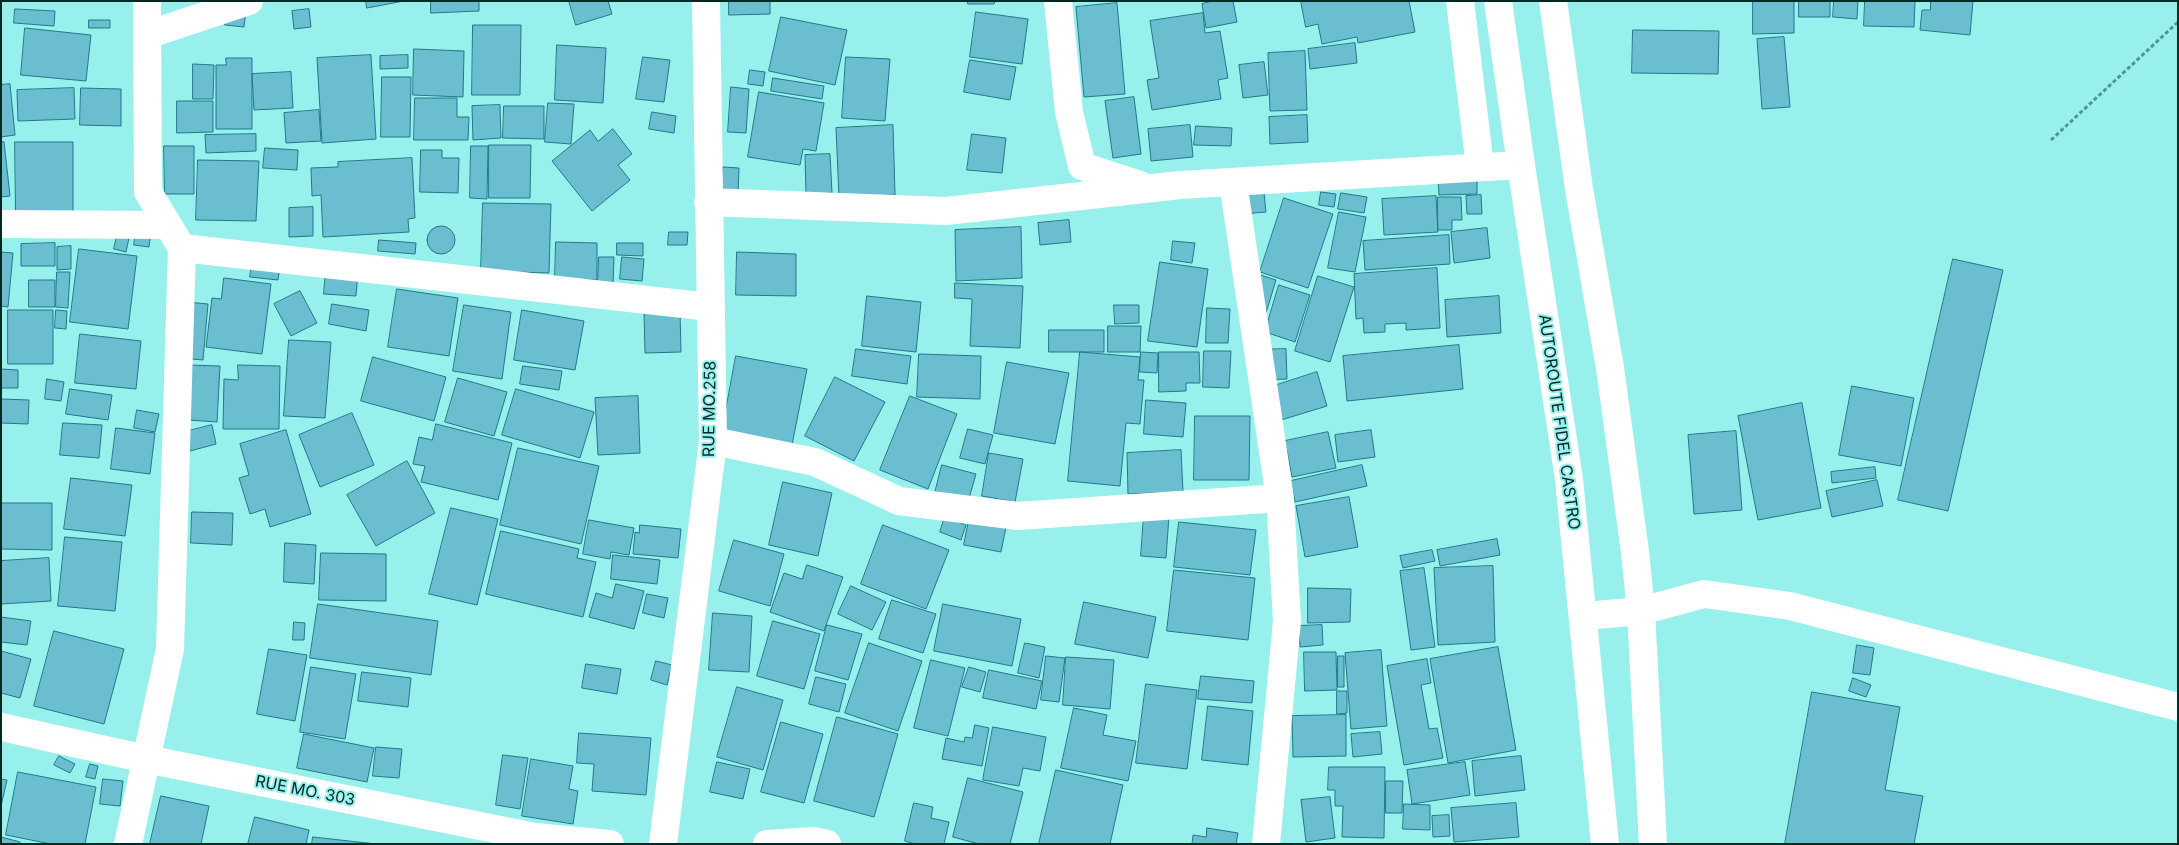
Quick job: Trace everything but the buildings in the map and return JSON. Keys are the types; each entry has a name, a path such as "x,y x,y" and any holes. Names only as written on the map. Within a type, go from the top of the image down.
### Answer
{"main road":[{"path":"128,844 170,649 182,248 148,192 147,1"},
{"path":"147,35 249,1"},
{"name":"RUE MO.258","path":"663,844 713,441 706,1"},
{"path":"1058,1 1070,112 1082,166 1148,188"},
{"path":"1460,1 1480,167"},
{"name":"AUTOROUTE FIDEL CASTRO","path":"1498,1 1569,479 1605,844"},
{"path":"1553,1 1579,189 1610,368 1641,612 1653,844"},
{"path":"708,202 946,211 1148,188 1521,165"},
{"path":"1233,182 1280,498 1287,621 1266,844"},
{"path":"1,224 168,225"},
{"path":"182,248 710,307"},
{"path":"713,441 815,462 899,502 1018,516 1280,498"},
{"path":"1584,616 1641,612 1704,594 1790,606 2178,707"},
{"name":"RUE MO. 303","path":"1,727 146,759 535,836 610,844"},
{"path":"767,844 814,842 827,844"}],"path":[{"path":"2051,140 2178,22"}]}
